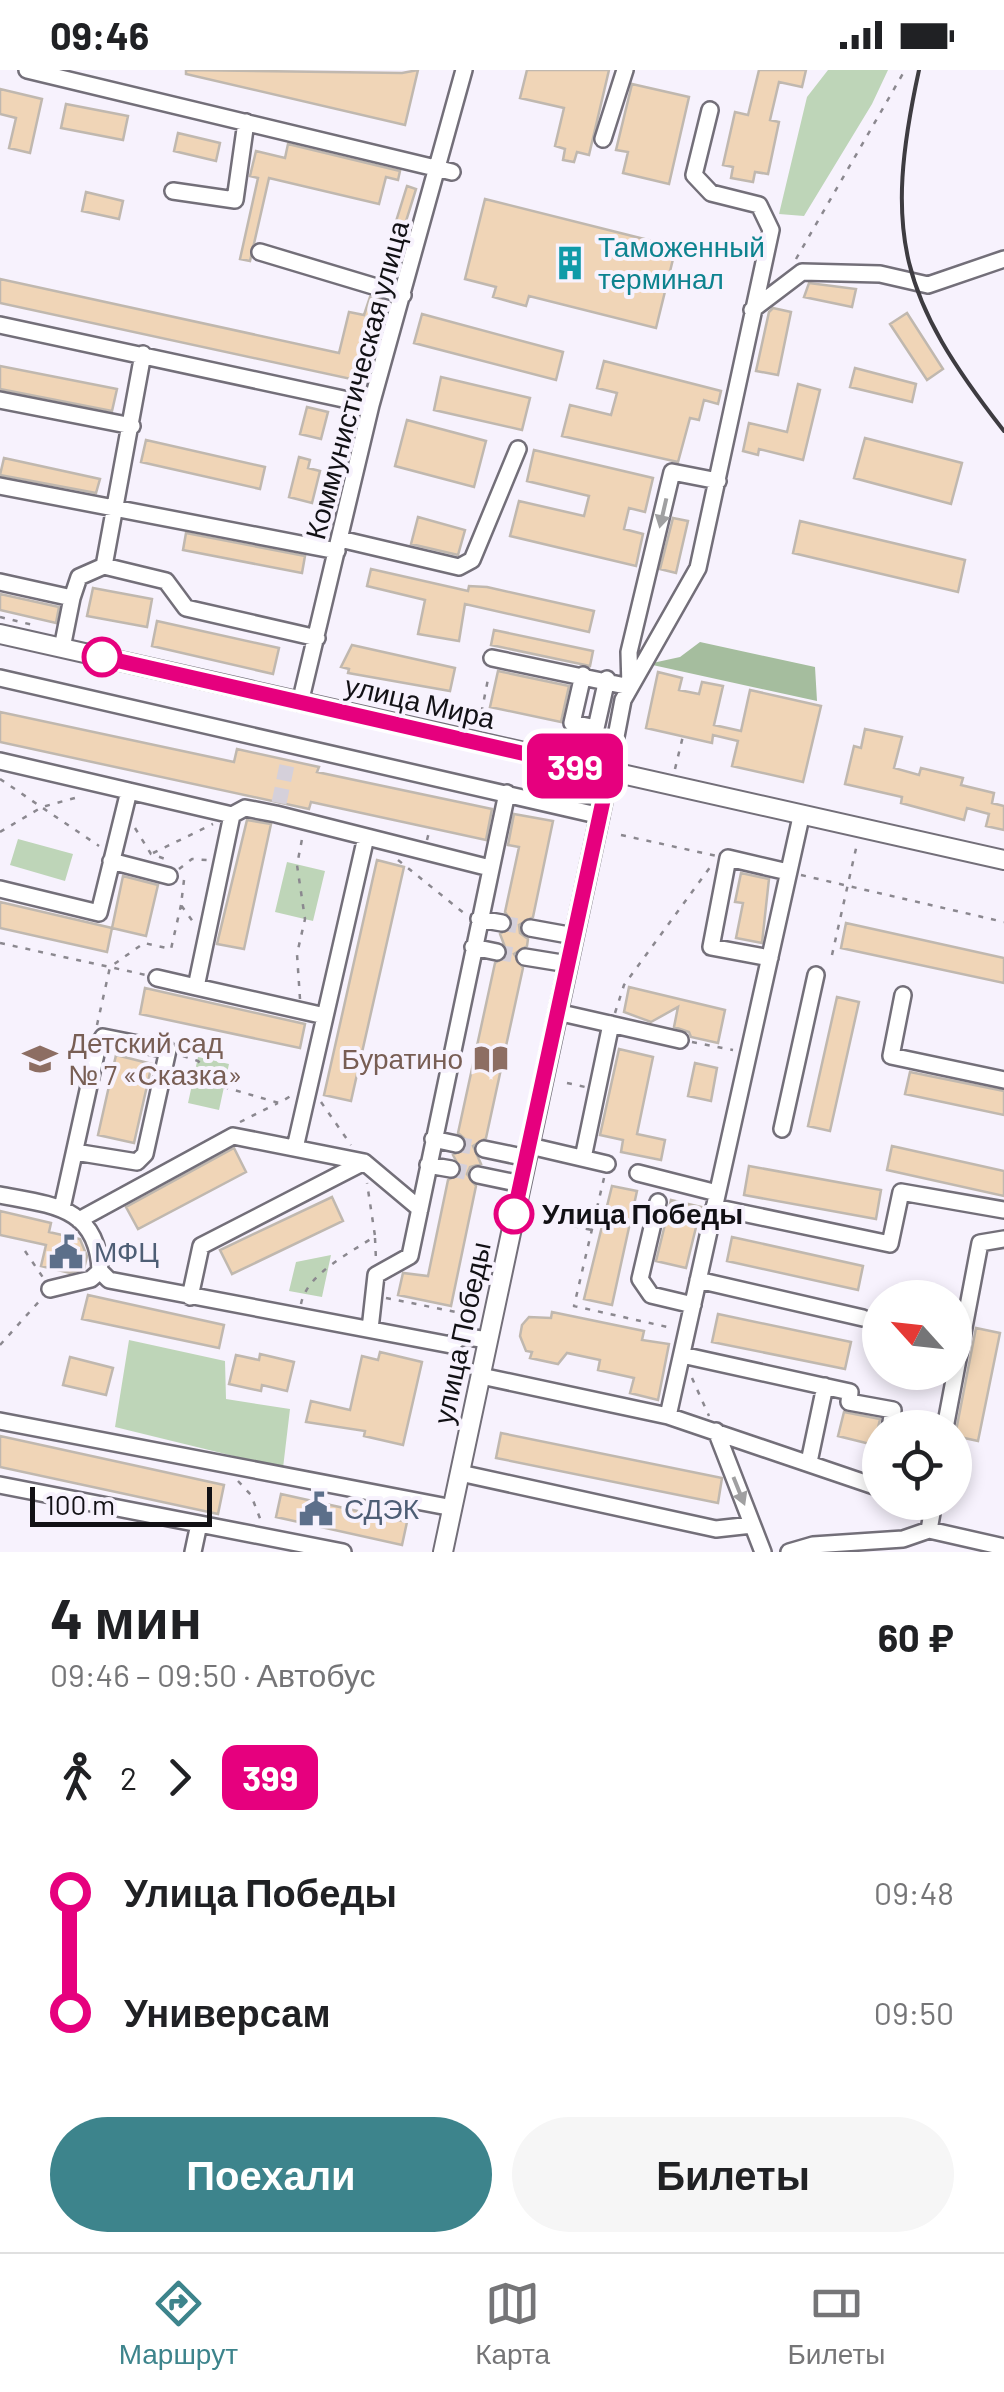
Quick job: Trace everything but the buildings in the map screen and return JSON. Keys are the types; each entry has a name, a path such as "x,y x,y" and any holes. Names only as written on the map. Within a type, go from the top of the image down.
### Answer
{"main road":[{"name":"улица Мира","path":"0,634 1004,860"},
{"name":"улица Победы","path":"443,1552 609,773"}],"street":[{"path":"30,70 446,170"},
{"name":"Коммунистическая улица","path":"300,703 371,405 446,170 464,70"},
{"path":"603,139 625,70"},
{"path":"609,773 623,700 698,568 771,230 759,205 711,193 694,174 710,110"},
{"path":"173,191 235,200 246,122"},
{"path":"260,252 403,295"},
{"path":"752,310 802,272 880,274 928,285 1004,259"},
{"path":"0,325 371,405"},
{"path":"104,566 143,354"},
{"path":"0,400 132,426"},
{"path":"0,486 459,567 472,560 518,449"},
{"path":"630,686 629,652 672,472 718,481"},
{"path":"62,648 79,577 104,566 166,581 186,608 317,638"},
{"path":"0,582 72,598"},
{"path":"492,658 630,686"},
{"path":"583,675 572,723 596,728 607,679"},
{"path":"0,678 290,752 507,793 601,816"},
{"path":"0,761 232,815 245,808 277,808 306,822 490,868"},
{"path":"0,889 99,913 112,858 120,789"},
{"path":"370,1329 376,1275 410,1256 507,793"},
{"path":"196,987 232,815"},
{"path":"668,1416 800,817"},
{"path":"295,1148 366,837"},
{"path":"770,958 711,947 723,857 788,872"},
{"path":"112,858 173,873"},
{"path":"479,922 502,923"},
{"path":"530,928 574,936"},
{"path":"473,947 497,952"},
{"path":"525,957 568,964"},
{"path":"782,1130 816,976"},
{"path":"157,978 326,1016"},
{"path":"903,995 892,1056 1004,1080"},
{"path":"558,1012 680,1040"},
{"path":"583,1158 611,1024"},
{"path":"62,1208 74,1152 103,1037 168,1050 145,1154 137,1162 126,1162 74,1152"},
{"path":"79,1220 233,1136 364,1162 420,1209"},
{"path":"432,1139 456,1144"},
{"path":"484,1149 583,1158 607,1164"},
{"path":"190,1297 201,1246 364,1162"},
{"path":"428,1164 450,1169"},
{"path":"638,1173 715,1200 890,1244 901,1192 1004,1210"},
{"path":"478,1175 520,1184"},
{"path":"0,1195 62,1208 79,1220 100,1243 100,1271 108,1280 451,1345 460,1336 488,1340"},
{"path":"658,1202 640,1279 651,1296 693,1305"},
{"path":"948,1410 980,1243 1004,1239"},
{"path":"50,1289 91,1279 100,1271"},
{"path":"698,1280 862,1318"},
{"path":"682,1355 850,1392 848,1402 893,1410"},
{"path":"482,1376 668,1416 862,1481"},
{"path":"809,1462 826,1386"},
{"path":"0,1422 453,1508"},
{"path":"716,1431 763,1552"},
{"path":"460,1473 716,1529 752,1524"},
{"path":"0,1484 343,1552"},
{"path":"928,1530 930,1520"},
{"path":"193,1552 199,1524"},
{"path":"789,1552 813,1545 903,1539 928,1530 1004,1547"}],"path":[{"path":"797,258 905,70"},
{"path":"479,726 492,658"},
{"path":"676,769 684,736"},
{"path":"0,779 112,858"},
{"path":"0,830 42,807 120,789"},
{"path":"151,854 232,815"},
{"path":"300,984 297,954 305,919 297,864 306,822"},
{"path":"832,955 860,830"},
{"path":"611,1024 624,985 723,857 621,835"},
{"path":"392,858 406,863 479,922"},
{"path":"173,873 192,859 223,861"},
{"path":"788,872 1004,922"},
{"path":"93,1041 110,967 144,943 171,949 180,906"},
{"path":"0,943 157,978"},
{"path":"680,1040 748,1053"},
{"path":"168,1050 198,1061 224,1087 279,1103"},
{"path":"568,1083 598,1089"},
{"path":"238,1124 309,1086 364,1162 376,1236 376,1275"},
{"path":"607,1164 574,1306 687,1331"},
{"path":"574,1226 592,1230"},
{"path":"303,1294 328,1268 376,1236"},
{"path":"0,1345 50,1289 25,1251"},
{"path":"375,1296 466,1314"},
{"path":"682,1355 716,1431"},
{"path":"214,1462 251,1495 264,1537"}],"green space":[{"path":"828,70 888,70 872,104 804,216 779,214 807,97"},
{"path":"700,642 815,667 817,701 648,664 680,657"},
{"path":"18,839 73,854 65,881 10,865"},
{"path":"287,862 325,871 313,921 275,912"},
{"path":"198,1057 229,1064 219,1110 188,1103"},
{"path":"331,1255 322,1297 289,1291 296,1262"},
{"path":"129,1340 225,1361 226,1399 290,1409 283,1468 115,1427"}],"tunnel":[{"path":"279,803 288,760"},
{"path":"502,923 530,928"},
{"path":"497,952 525,957"},
{"path":"456,1144 484,1149"},
{"path":"451,1169 478,1175"}],"railway":[{"path":"919,70 902,177 909,262 922,302 942,342 1004,431"}],"bus line":[{"name":"399","path":"102,657 609,773 514,1214"}],"place":[{"name":"Таможенный терминал","path":"570,263"},
{"name":"Детский сад № 7 «Сказка»","path":"40,1059"},
{"name":"Буратино","path":"491,1059"},
{"name":"Улица Победы","path":"514,1214"},
{"name":"МФЦ","path":"66,1252"},
{"name":"СДЭК","path":"316,1509"}]}
